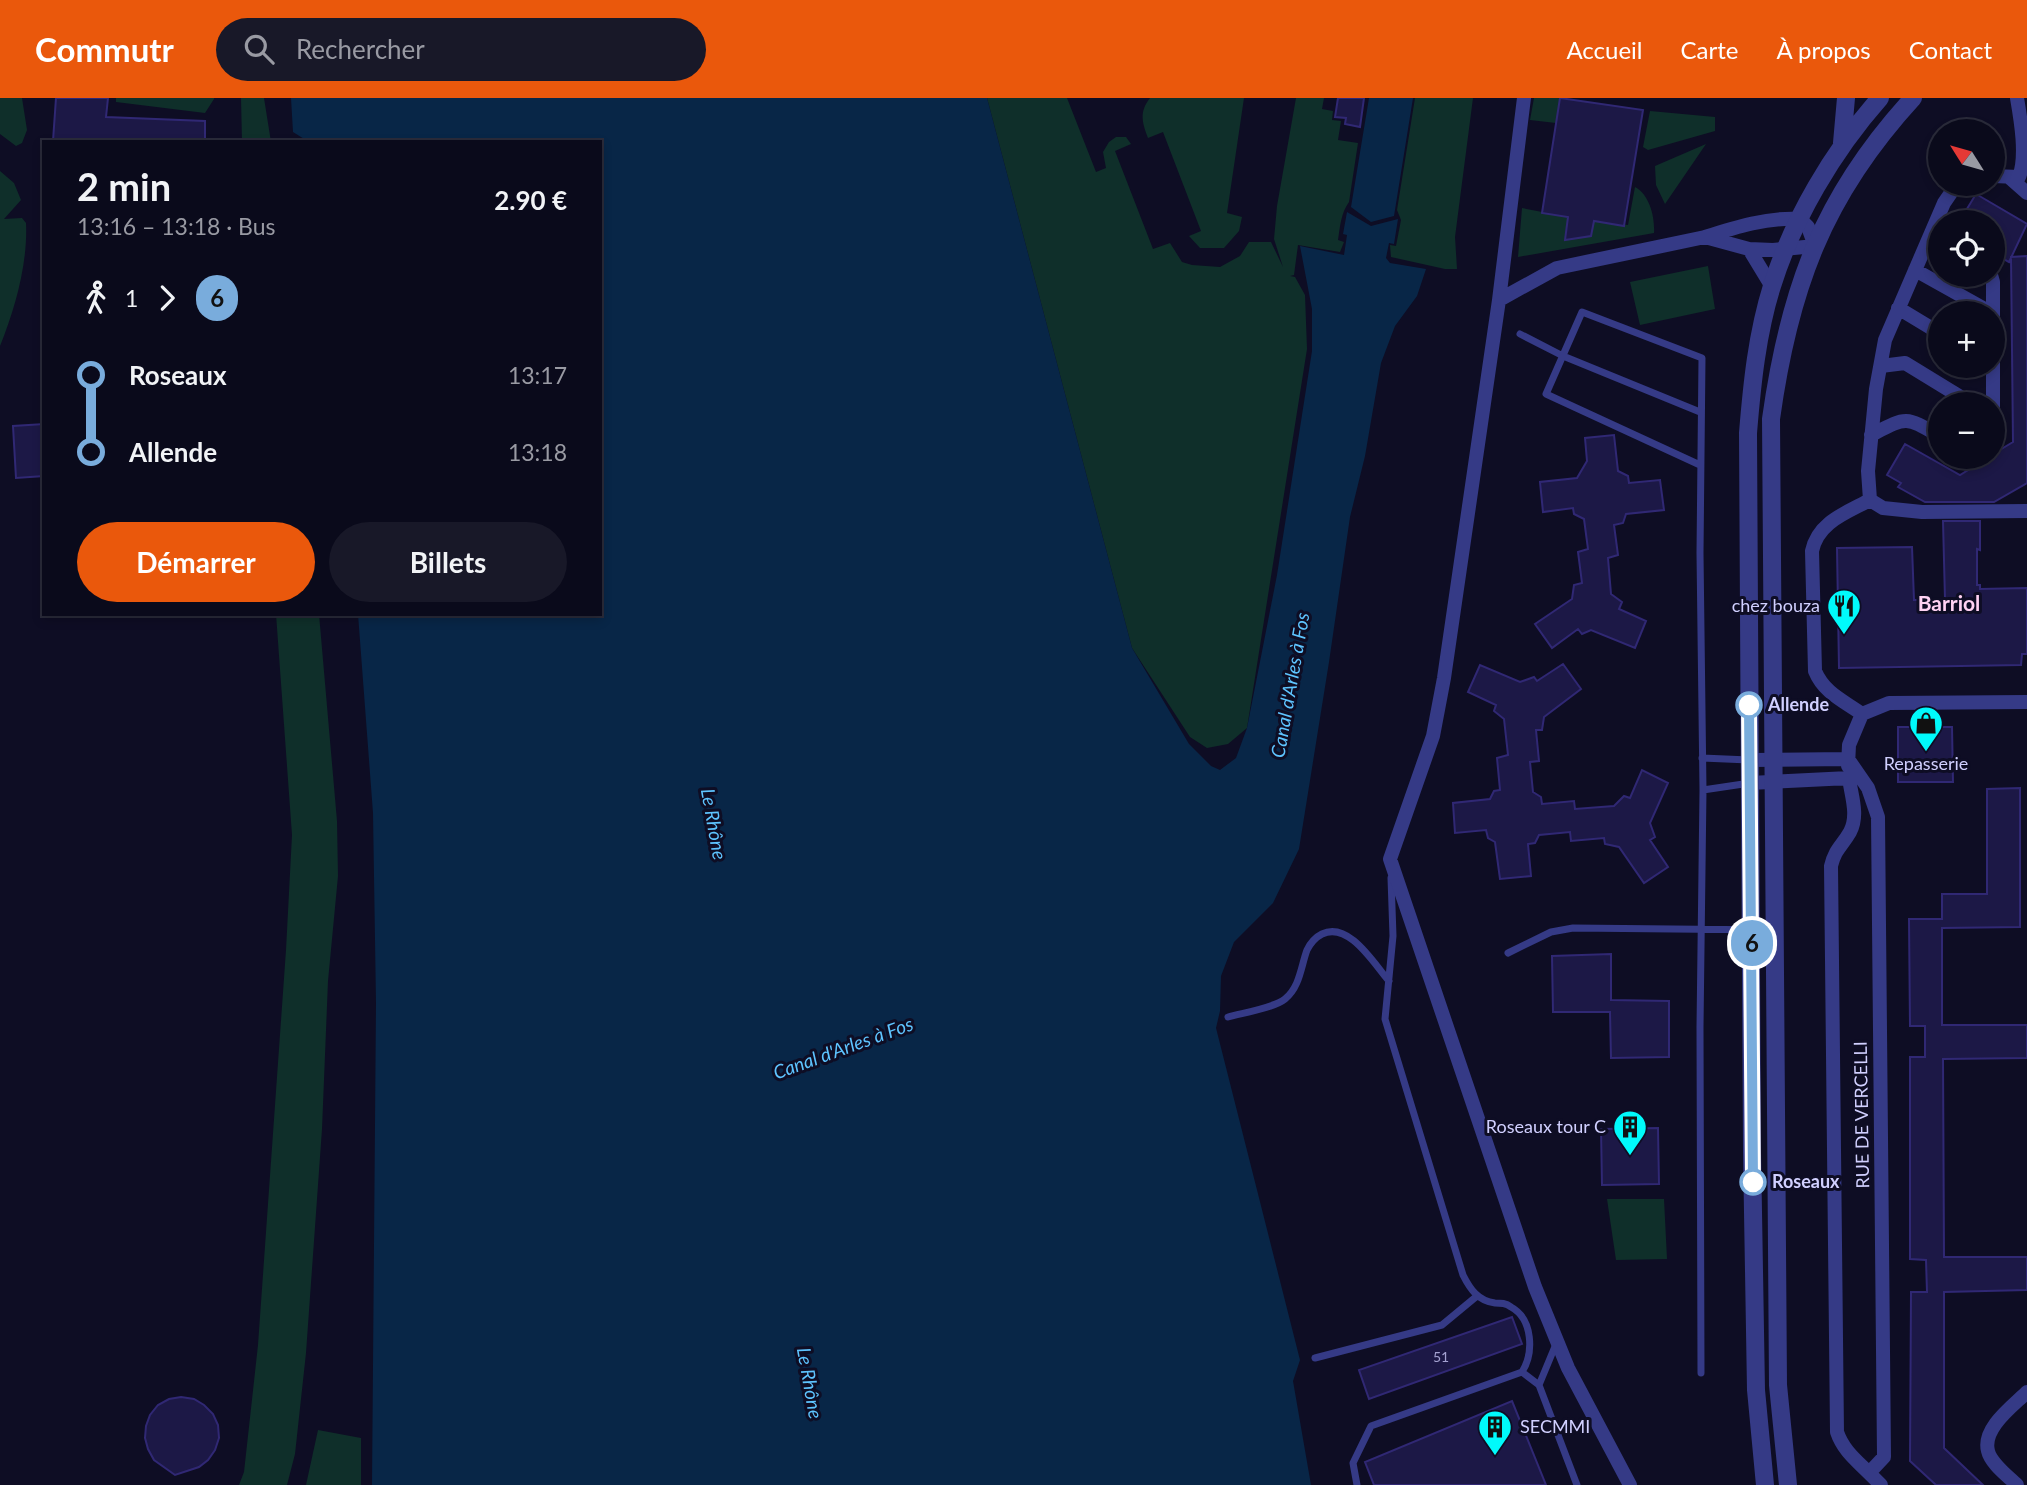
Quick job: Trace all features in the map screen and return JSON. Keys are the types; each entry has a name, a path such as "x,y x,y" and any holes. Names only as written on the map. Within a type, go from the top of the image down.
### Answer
{"street":[{"path":"1524,98 1499,300 1444,678 1433,736 1390,859 1535,1287 1557,1344 1630,1485"},
{"path":"1840,149 1846,98"},
{"path":"1765,1485 1756,1390 1752,1152 1748,433 1757,351 1772,288 1786,249 1840,149 1880,98"},
{"path":"1787,1485 1778,1385 1771,419 1785,332 1815,246 1837,201 1865,156 1913,98"},
{"path":"2006,178 2019,177 2025,163 2017,98"},
{"path":"2010,178 2027,192"},
{"path":"1499,300 1557,268 1705,237 1741,226 1800,219 1808,227 1815,246"},
{"path":"1705,237 1749,249 1815,246"},
{"path":"1870,500 1868,471 1871,435 1885,340 1928,243"},
{"path":"1749,249 1772,288"},
{"path":"1915,270 1970,301"},
{"path":"1898,308 1928,326"},
{"path":"1881,366 1905,363 1952,392"},
{"path":"1871,435 1895,422 1909,420 1928,429"},
{"path":"1870,500 1883,508 1922,512 2027,511"},
{"path":"1870,500 1824,526 1814,542 1815,671 1819,683 1862,715 1889,703 2027,702"},
{"name":"RUE DE VERCELLI","path":"1862,715 1849,745 1849,778 1855,811 1850,831 1835,852 1831,866 1837,1432 1845,1448 1881,1485"},
{"path":"1750,760 1848,759"},
{"name":"RUE DE VERCELLI","path":"1848,759 1868,788 1878,817 1884,1457 1869,1473"},
{"path":"1750,783 1849,778"},
{"path":"2017,1485 1988,1452 1987,1437 2027,1392"}],"lane":[{"path":"1700,465 1546,394 1582,312 1702,358 1701,1373"},
{"path":"1520,334 1563,356 1700,412"},
{"path":"1702,758 1750,760"},
{"path":"1703,789 1750,783"},
{"path":"1357,1485 1353,1463 1371,1426 1522,1372 1530,1360 1531,1343 1528,1330 1514,1308 1477,1296 1463,1275 1385,1019 1393,936 1390,859"},
{"path":"1508,953 1551,932 1573,928 1774,930"},
{"path":"1228,1017 1283,1001 1294,990 1308,947 1319,935 1331,931 1345,934 1361,948 1389,981"},
{"path":"1315,1358 1442,1325 1477,1296"},
{"path":"1539,1385 1557,1344"},
{"path":"1522,1372 1539,1385 1577,1485"}],"green space":[{"path":"0,98 22,98 27,130 22,143 16,146 0,134"},
{"path":"116,98 214,99 205,113 116,102"},
{"path":"241,98 264,98 271,140 242,140"},
{"path":"987,98 1067,98 1096,172 1106,168 1103,152 1109,142 1116,137 1126,137 1131,144 1115,151 1153,249 1170,243 1182,262 1192,265 1220,267 1240,256 1249,242 1271,242 1283,267 1274,239 1277,206 1296,98 1324,98 1322,109 1333,111 1332,120 1341,121 1338,140 1358,143 1349,202 1340,225 1338,240 1344,242 1340,252 1298,245 1294,275 1290,276 1295,277 1305,295 1307,349 1247,728 1228,744 1207,748 1190,737 1132,648"},
{"path":"1150,98 1244,98 1227,213 1242,217 1239,231 1224,248 1200,248 1189,236 1201,231 1163,132 1148,138 1144,127 1143,113"},
{"path":"1415,98 1473,98 1455,237 1457,269 1445,269 1391,257 1390,245 1396,246 1401,220 1397,210"},
{"path":"1534,98 1560,98 1556,123 1530,120"},
{"path":"1650,111 1715,117 1715,131 1648,150 1643,147"},
{"path":"1706,144 1665,204 1656,185 1655,166"},
{"path":"0,171 14,183 21,200 4,219 22,218 26,223 26,238 19,286 0,346"},
{"path":"1635,187 1644,195 1650,207 1654,233 1518,257 1522,208 1568,217 1565,240 1594,221 1628,225"},
{"path":"1708,266 1715,309 1640,325 1630,282"},
{"path":"276,616 319,616 337,821 338,876 328,981 322,1129 306,1353 295,1454 287,1485 239,1485 244,1472 258,1345 292,835"},
{"path":"1607,1199 1664,1199 1667,1259 1616,1260"},
{"path":"318,1430 361,1438 361,1485 306,1485"}],"water":[{"path":"291,98 987,98 1132,648 1189,744 1211,766 1220,770 1236,758 1247,728 1277,575 1312,351 1312,309 1300,246 1344,255 1347,235 1343,234 1347,212 1371,226 1398,219 1394,244 1389,243 1386,258 1390,263 1426,269 1417,296 1395,326 1381,363 1365,456 1350,517 1299,849 1273,903 1234,942 1221,976 1220,1011 1216,1028 1300,1360 1293,1381 1311,1485 372,1485 376,1003 373,813 358,616 602,616 602,140 306,140 293,132"},
{"path":"1369,98 1413,98 1394,216 1371,222 1351,207"}],"building":[{"path":"56,98 108,98 106,117 205,121 205,140 53,140"},
{"path":"1338,98 1364,98 1360,127 1345,124 1346,118 1335,117"},
{"path":"1560,98 1643,110 1624,226 1594,221 1591,236 1565,240 1568,217 1542,213"},
{"path":"1975,196 1979,196 2003,210 1966,210"},
{"path":"2005,211 2027,224 2009,262 2005,260"},
{"path":"2027,256 2027,483 1994,502 1925,502 1898,487 1901,483 1887,475 1905,444 1928,457 1928,469 1949,469 1960,475 1970,469 2005,469 2005,447 2013,442 2011,257"},
{"path":"42,424 42,476 16,478 13,426"},
{"path":"1614,435 1618,471 1628,476 1629,483 1660,480 1664,510 1626,514 1623,523 1614,525 1618,555 1608,558 1611,594 1622,602 1619,609 1646,621 1635,648 1591,630 1582,634 1578,629 1552,648 1535,624 1572,599 1574,585 1582,583 1578,552 1588,549 1584,519 1574,514 1573,508 1543,512 1540,482 1577,478 1587,461 1585,438"},
{"path":"1943,521 1980,521 1977,585 1980,585 1980,589 2027,588 2027,654 2022,654 2021,665 1839,668 1837,548 1912,547 1914,600 1945,599"},
{"path":"1563,664 1581,689 1544,717 1542,730 1536,730 1539,761 1530,762 1533,792 1541,797 1542,804 1574,801 1575,809 1614,806 1624,796 1630,798 1642,770 1668,783 1650,823 1655,837 1650,840 1668,867 1644,883 1619,847 1605,844 1604,838 1571,841 1570,832 1539,835 1535,843 1528,844 1531,876 1500,879 1495,842 1488,838 1486,830 1455,833 1453,803 1490,799 1494,791 1500,790 1497,758 1508,755 1504,719 1494,711 1496,705 1468,692 1480,665 1520,682 1534,677 1537,681"},
{"path":"1898,727 1952,727 1953,782 1898,782"},
{"path":"2020,788 2020,927 1942,928 1942,1025 2027,1025 2027,1058 1943,1059 1944,1257 2027,1257 2027,1290 1944,1292 1944,1448 1983,1485 1936,1485 1910,1461 1911,1292 1927,1292 1926,1260 1910,1259 1910,1057 1925,1057 1925,1026 1910,1026 1909,919 1942,919 1942,894 1987,894 1987,789"},
{"path":"1611,954 1611,1000 1669,1001 1669,1057 1611,1058 1610,1012 1553,1012 1552,956"},
{"name":"Roseaux tour C","path":"1658,1128 1659,1184 1602,1185 1601,1129"},
{"path":"1512,1317 1522,1344 1369,1399 1359,1370"},
{"path":"181,1397 194,1399 213,1414 218,1425 219,1438 208,1460 199,1467 175,1475 154,1460 145,1438 150,1415 158,1405"},
{"path":"1512,1401 1546,1485 1374,1485 1365,1462"}],"bus line":[{"name":"6","path":"1749,705 1753,1182"}],"place":[{"name":"chez bouza","path":"1844,636"},
{"name":"Allende","path":"1749,705"},
{"name":"Repasserie","path":"1926,753"},
{"name":"Roseaux tour C","path":"1630,1157"},
{"name":"Roseaux","path":"1753,1182"},
{"name":"SECMMI","path":"1495,1457"}],"district":[{"name":"Barriol","path":"1949,604"}],"water label":[{"name":"Canal d'Arles à Fos","path":"1290,685"},
{"name":"Le Rhône","path":"714,824"},
{"name":"Canal d'Arles à Fos","path":"843,1048"},
{"name":"Le Rhône","path":"810,1383"}]}
